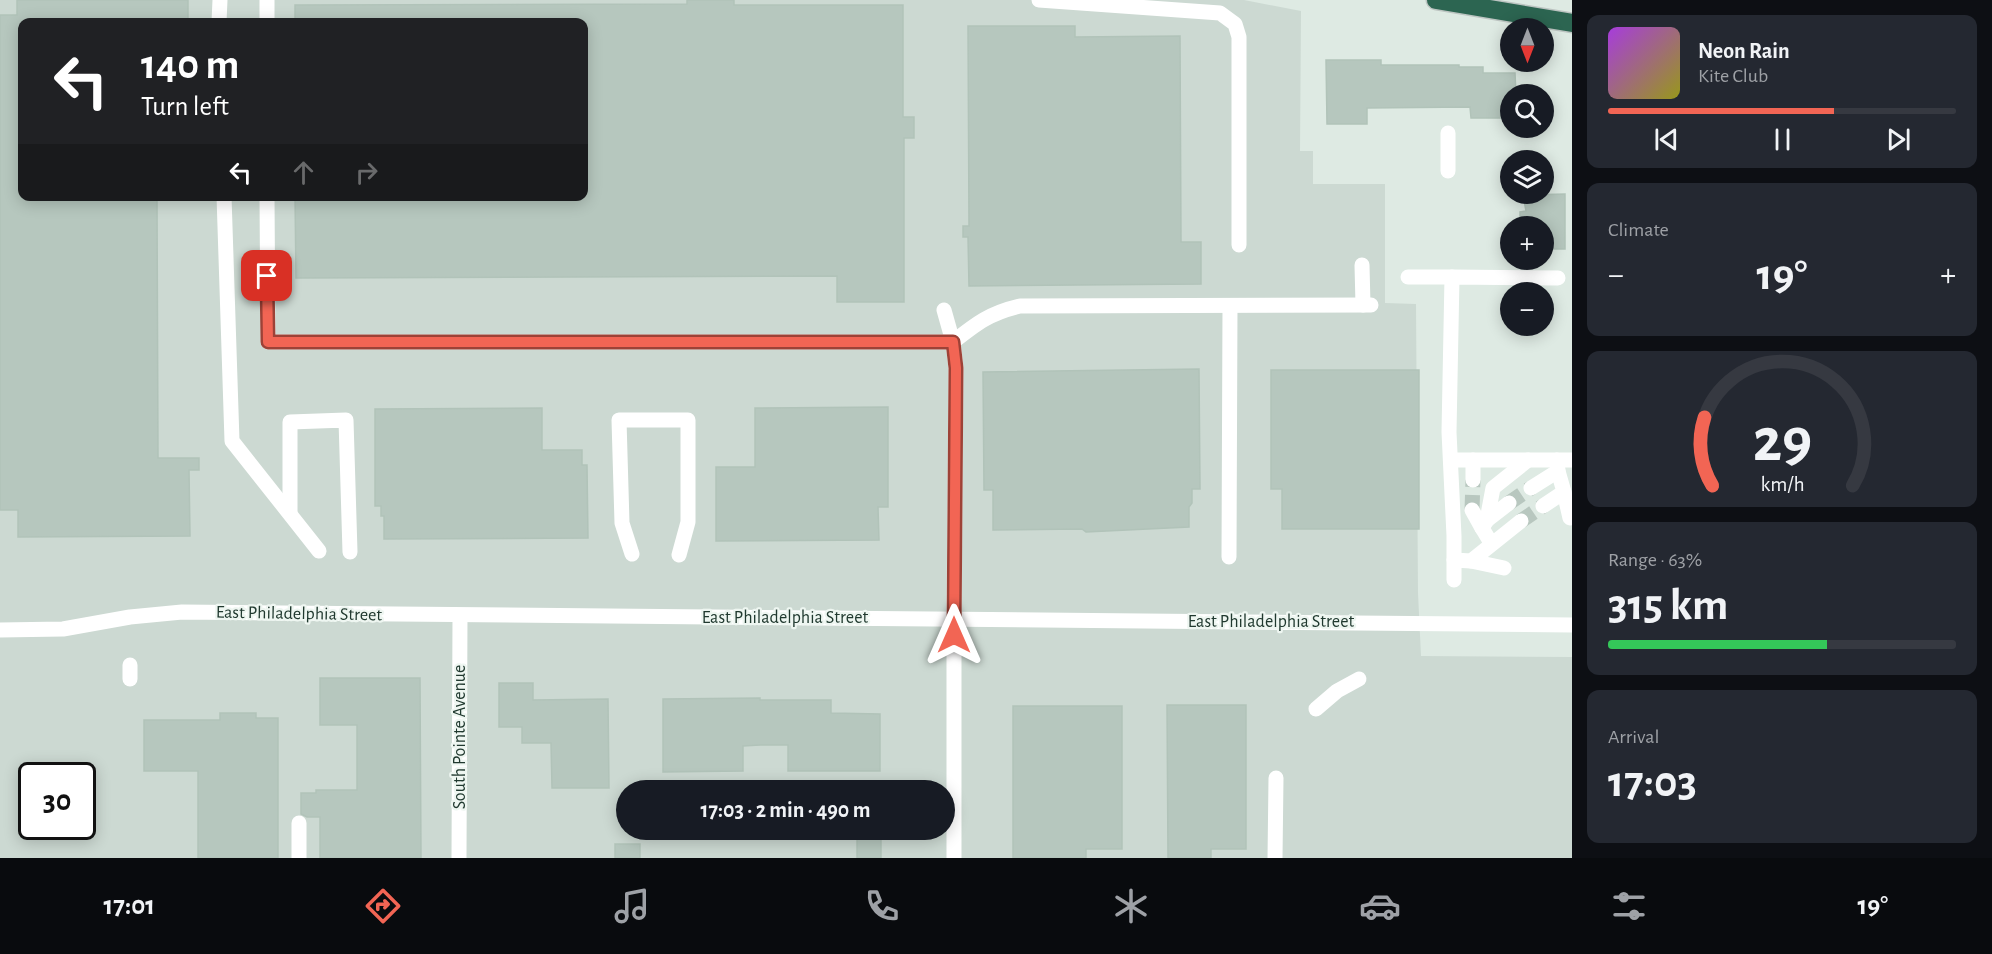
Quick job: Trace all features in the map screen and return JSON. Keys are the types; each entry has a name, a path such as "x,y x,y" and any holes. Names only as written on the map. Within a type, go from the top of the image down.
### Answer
{"highway":[{"path":"1436,0 1572,23"}],"street":[{"path":"219,18 220,0"},
{"path":"267,0 267,18"},
{"path":"1039,0 1220,13 1235,24 1239,37 1239,245"},
{"path":"1448,133 1448,171"},
{"path":"224,201 232,441 319,551"},
{"path":"267,201 268,342 953,342 998,311 1020,306 1367,305 1362,265"},
{"path":"1408,277 1558,278"},
{"path":"1452,277 1449,353 1454,580"},
{"path":"1230,306 1230,557"},
{"path":"944,310 953,342 956,368 954,858"},
{"path":"290,513 290,422 346,420 350,552"},
{"path":"632,554 622,523 620,420 688,420 688,522 679,555"},
{"path":"1451,460 1528,460 1562,464"},
{"path":"1473,460 1473,480"},
{"path":"1485,524 1492,488 1528,460"},
{"path":"1531,488 1562,464"},
{"path":"1562,464 1564,492 1570,518"},
{"path":"1543,506 1564,492"},
{"path":"1485,524 1509,503"},
{"path":"1472,510 1485,524 1491,543"},
{"path":"1471,561 1521,521"},
{"path":"1454,560 1504,568"},
{"name":"East Philadelphia Street","path":"0,630 63,629 130,617 182,612 1572,625"},
{"name":"South Pointe Avenue","path":"459,858 460,616"},
{"path":"1316,709 1337,691 1359,679"},
{"path":"1275,858 1276,778"},
{"path":"299,823 299,858"}],"shaded area":[{"path":"0,0 1244,0 1301,11 1300,151 1313,151 1313,184 1385,184 1385,303 1416,304 1418,593 1421,656 1572,657 1572,858 0,858"}],"building":[{"path":"17,0 188,0 188,18 18,18 18,201 157,201 158,458 199,458 199,470 189,470 190,536 18,537 18,510 0,510 0,15 17,15"},
{"path":"687,0 734,0 734,5 903,5 903,117 914,117 914,138 904,138 904,302 837,302 837,276 296,278 295,201 588,201 588,18 295,18 295,5 687,4"},
{"path":"968,26 1075,26 1075,37 1180,36 1181,242 1201,242 1201,284 969,286 968,237 963,237 963,226 969,226"},
{"path":"1326,60 1381,60 1381,65 1459,65 1459,67 1483,67 1483,73 1515,73 1516,84 1500,84 1500,118 1471,118 1470,107 1367,108 1367,124 1327,124"},
{"path":"1554,194 1565,194 1565,249 1554,249 1554,216 1520,216 1520,212 1526,211 1525,204 1554,204"},
{"path":"1199,369 1200,489 1192,489 1189,527 1086,532 1082,529 993,530 993,490 984,490 983,372"},
{"path":"1271,370 1419,370 1419,529 1282,529 1282,489 1271,489"},
{"path":"888,407 888,507 878,507 879,540 716,541 716,467 755,467 755,408"},
{"path":"542,408 542,450 582,450 582,465 587,465 588,538 384,539 384,516 381,516 381,506 375,506 375,409"},
{"path":"320,678 420,678 421,858 320,858 320,817 307,817 301,814 301,793 316,793 316,790 357,790 357,725 320,725"},
{"path":"499,683 533,683 533,700 608,699 609,788 552,788 551,743 522,743 522,727 499,727"},
{"path":"760,698 760,700 831,700 831,713 880,714 880,771 788,771 788,745 760,745 743,746 743,771 663,772 663,699"},
{"path":"1167,705 1246,705 1246,849 1211,849 1211,858 1168,858"},
{"path":"1013,706 1122,706 1122,849 1086,849 1086,858 1013,858"},
{"path":"220,713 256,713 256,718 278,718 278,858 198,858 198,771 144,771 144,720 220,720"},
{"path":"857,840 881,840 881,858 857,858"},
{"path":"615,844 640,844 640,858 615,858"}],"tunnel":[{"path":"1472,510 1473,480"},
{"path":"1509,503 1531,488"},
{"path":"1521,521 1543,506"}],"route":[{"path":"267,276 268,342 953,342 956,368 954,635"}]}
